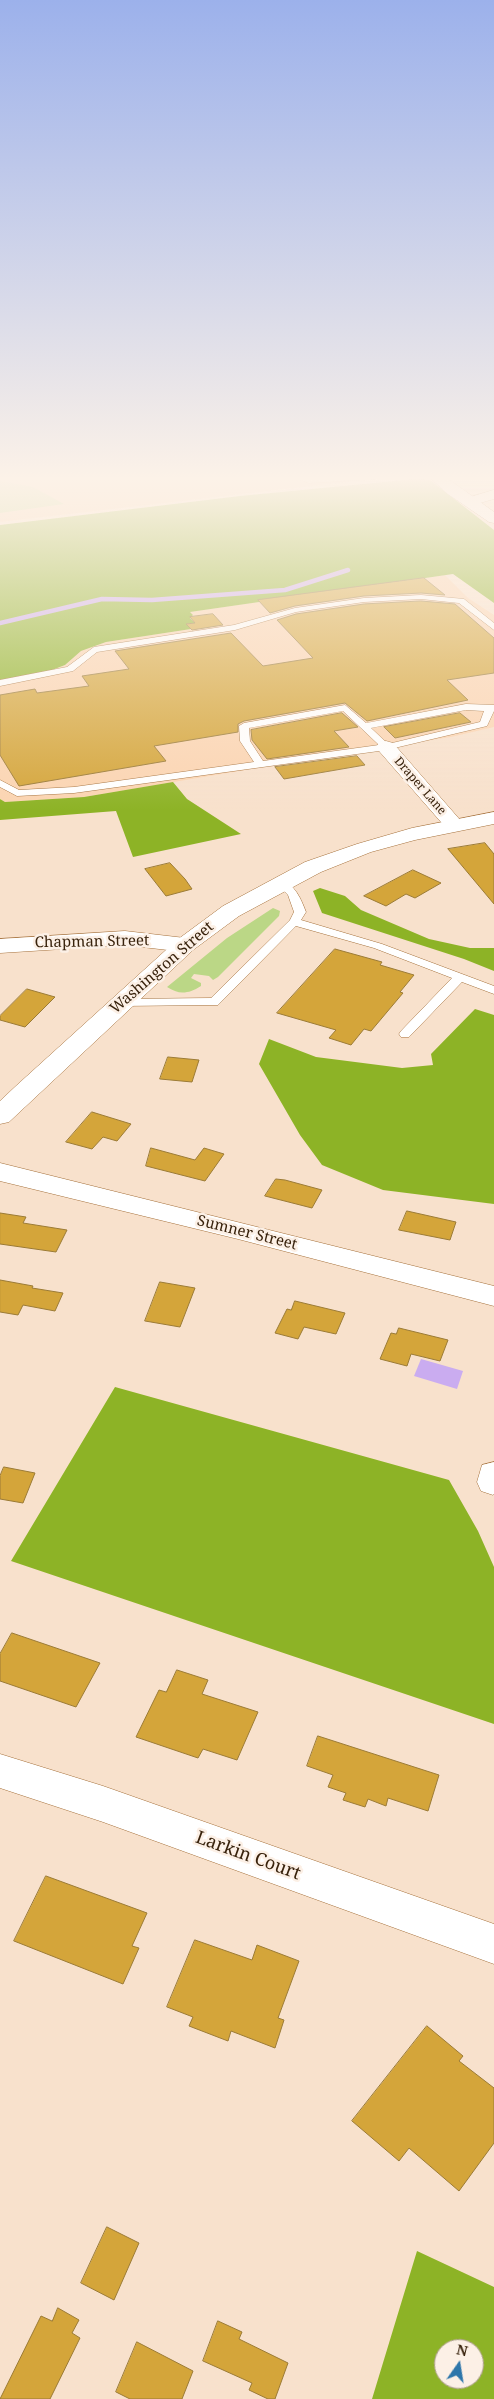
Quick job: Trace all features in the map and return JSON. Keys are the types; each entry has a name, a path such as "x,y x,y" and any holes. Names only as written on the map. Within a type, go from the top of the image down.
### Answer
{"street":[{"name":"Draper Lane","path":"386,747 454,825"},
{"name":"Washington Street","path":"0,1116 185,945 231,911 281,883 364,848 412,834 494,818"},
{"name":"Chapman Street","path":"0,946 125,938 185,945"},
{"name":"Sumner Street","path":"0,1172 248,1232 494,1296"},
{"name":"Larkin Court","path":"0,1771 103,1804 494,1944"}],"lane":[{"path":"0,683 70,670 94,650 235,626 295,610 364,600 421,597 461,601 494,627"},
{"path":"0,783 17,793 74,790 386,747 484,724 492,708 466,707 364,726"},
{"path":"260,764 245,741 244,726 345,708 386,747"},
{"path":"121,1003 214,1002 294,922 300,912 298,901 281,883"},
{"path":"294,922 378,946 494,990"},
{"path":"405,1034 461,976"}],"shaded area":[{"path":"362,587 457,587 468,598 494,615 494,727 451,737 84,797 5,802 0,799 0,680 52,670 65,665 81,651 106,642 190,629 186,624 194,623 189,612"},
{"path":"421,1359 463,1371 457,1389 414,1376"}],"green space":[{"path":"0,587 363,587 190,612 193,615 190,618 195,623 187,624 191,629 106,642 81,651 65,665 52,670 0,680"},
{"path":"471,587 494,587 494,603"},
{"path":"173,782 187,799 241,834 133,857 116,811 0,820 0,799 5,802 84,797"},
{"path":"320,888 345,896 361,910 429,939 470,948 494,948 494,971 464,959 322,913 313,891"},
{"path":"273,908 280,911 279,916 218,977 213,980 209,976 194,974 191,978 201,983 201,986 187,992 175,991 167,987 227,938"},
{"path":"475,1009 494,1015 494,1204 383,1190 322,1165 300,1135 259,1064 269,1039 316,1057 402,1068 433,1065 431,1054"},
{"path":"115,1387 449,1480 478,1531 494,1567 494,1724 11,1561"},
{"path":"417,2251 494,2287 494,2399 372,2399"}],"building":[{"path":"356,587 435,587 445,595 421,593 364,596 295,606 270,613 258,600"},
{"path":"421,601 455,604 494,638 494,673 447,680 468,700 367,721 345,703 244,721 238,724 238,732 154,746 166,761 19,786 0,755 0,695 35,689 37,693 89,686 82,676 129,669 115,651 231,633 263,666 313,658 277,620 296,614 364,604"},
{"path":"213,614 223,625 192,630 186,624 195,623 190,617"},
{"path":"342,713 358,727 334,731 349,747 267,759 252,740 251,730"},
{"path":"460,713 471,722 395,738 384,727"},
{"path":"357,756 365,765 284,779 275,767"},
{"path":"485,843 494,854 494,904 448,849"},
{"path":"170,863 192,889 166,896 145,869"},
{"path":"413,870 441,883 415,898 406,894 386,906 364,896"},
{"path":"335,949 382,962 380,965 414,975 400,992 403,993 371,1031 364,1029 351,1045 329,1038 336,1030 277,1013"},
{"path":"27,989 55,997 25,1027 0,1020 0,1016"},
{"path":"168,1057 199,1060 192,1082 160,1079"},
{"path":"92,1112 131,1124 117,1141 103,1137 92,1149 66,1142"},
{"path":"151,1148 195,1160 204,1148 224,1154 205,1181 146,1166"},
{"path":"276,1179 322,1190 312,1208 265,1196"},
{"path":"407,1211 456,1222 450,1240 399,1230"},
{"path":"0,1213 26,1217 23,1223 67,1230 56,1252 0,1244"},
{"path":"0,1280 63,1293 55,1311 23,1305 18,1315 0,1312"},
{"path":"160,1282 195,1288 180,1327 145,1321"},
{"path":"295,1301 345,1313 336,1334 304,1327 298,1339 275,1333 287,1309 291,1310"},
{"path":"399,1328 448,1340 440,1361 411,1354 407,1366 380,1359 391,1333 396,1334"},
{"path":"4,1467 35,1473 23,1503 0,1499 0,1476"},
{"path":"12,1633 100,1663 76,1707 0,1681 0,1654"},
{"path":"177,1670 208,1680 202,1694 258,1712 237,1760 203,1749 198,1758 136,1737 159,1690 166,1692"},
{"path":"318,1736 439,1775 428,1811 388,1798 386,1806 368,1799 365,1807 343,1800 346,1793 328,1787 333,1775 307,1766"},
{"path":"46,1876 147,1913 132,1946 139,1948 123,1984 14,1941"},
{"path":"195,1940 252,1960 257,1945 299,1961 278,2018 284,2020 275,2048 231,2031 228,2041 189,2026 193,2017 167,2007"},
{"path":"427,2026 463,2056 459,2061 494,2088 494,2143 459,2191 409,2148 399,2161 352,2121"},
{"path":"107,2227 139,2243 114,2300 81,2283"},
{"path":"58,2308 79,2320 72,2333 80,2338 50,2399 0,2399 41,2316 52,2321"},
{"path":"218,2321 242,2332 239,2339 288,2363 275,2399 268,2399 249,2390 252,2383 203,2361"},
{"path":"137,2342 193,2371 182,2399 130,2399 116,2392"}],"waterway":[{"path":"0,623 102,599 152,600 285,590 295,587"}]}
